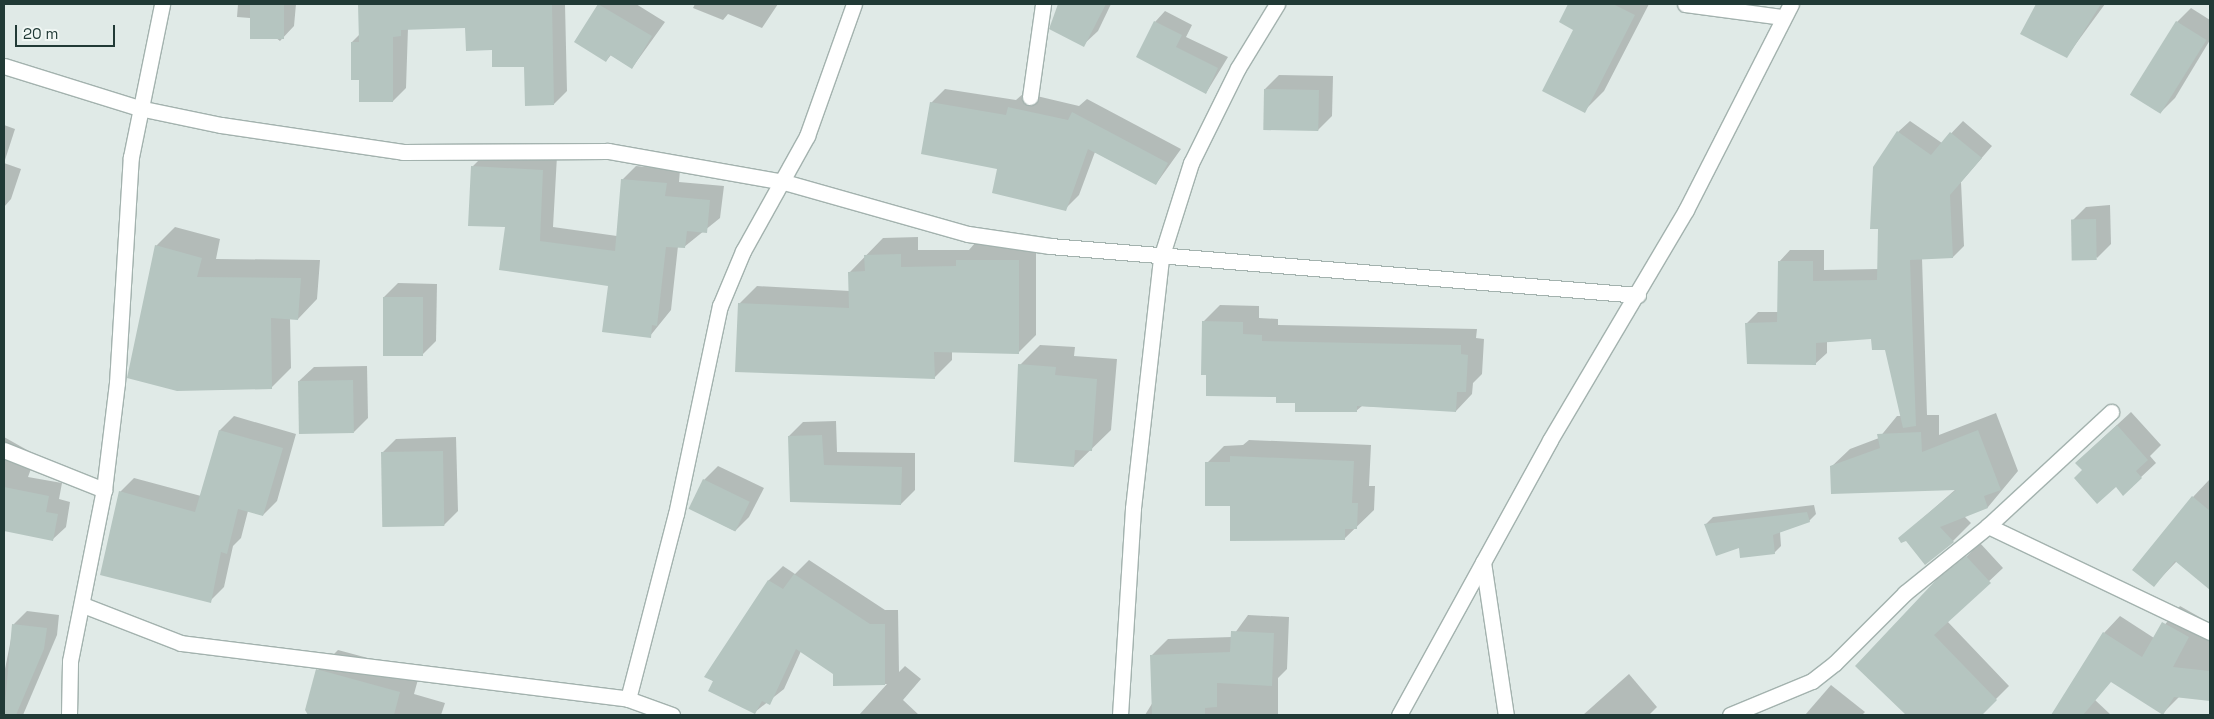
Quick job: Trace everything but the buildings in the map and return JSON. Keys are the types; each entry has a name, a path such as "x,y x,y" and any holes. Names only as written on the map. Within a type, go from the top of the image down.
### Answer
{"street":[{"path":"70,715 70,661 104,490 117,383 125,219 139,108 162,4"},
{"path":"628,699 676,514 720,306 743,251 784,182 833,70 854,4"},
{"path":"1030,97 1043,4"},
{"path":"1120,715 1132,508 1161,258 1191,163 1238,68 1278,4"},
{"path":"1399,715 1550,440 1638,295 1787,10 1685,4"},
{"path":"4,66 139,108 369,148 608,151 784,182 968,234 1161,258 1521,282 1638,295"},
{"path":"1730,715 1812,681 1944,559 1988,526 2112,412"},
{"path":"4,450 104,490"},
{"path":"1988,526 2210,632"},
{"path":"1484,562 1506,715"},
{"path":"82,605 153,634 219,650 628,699 672,715"}]}
